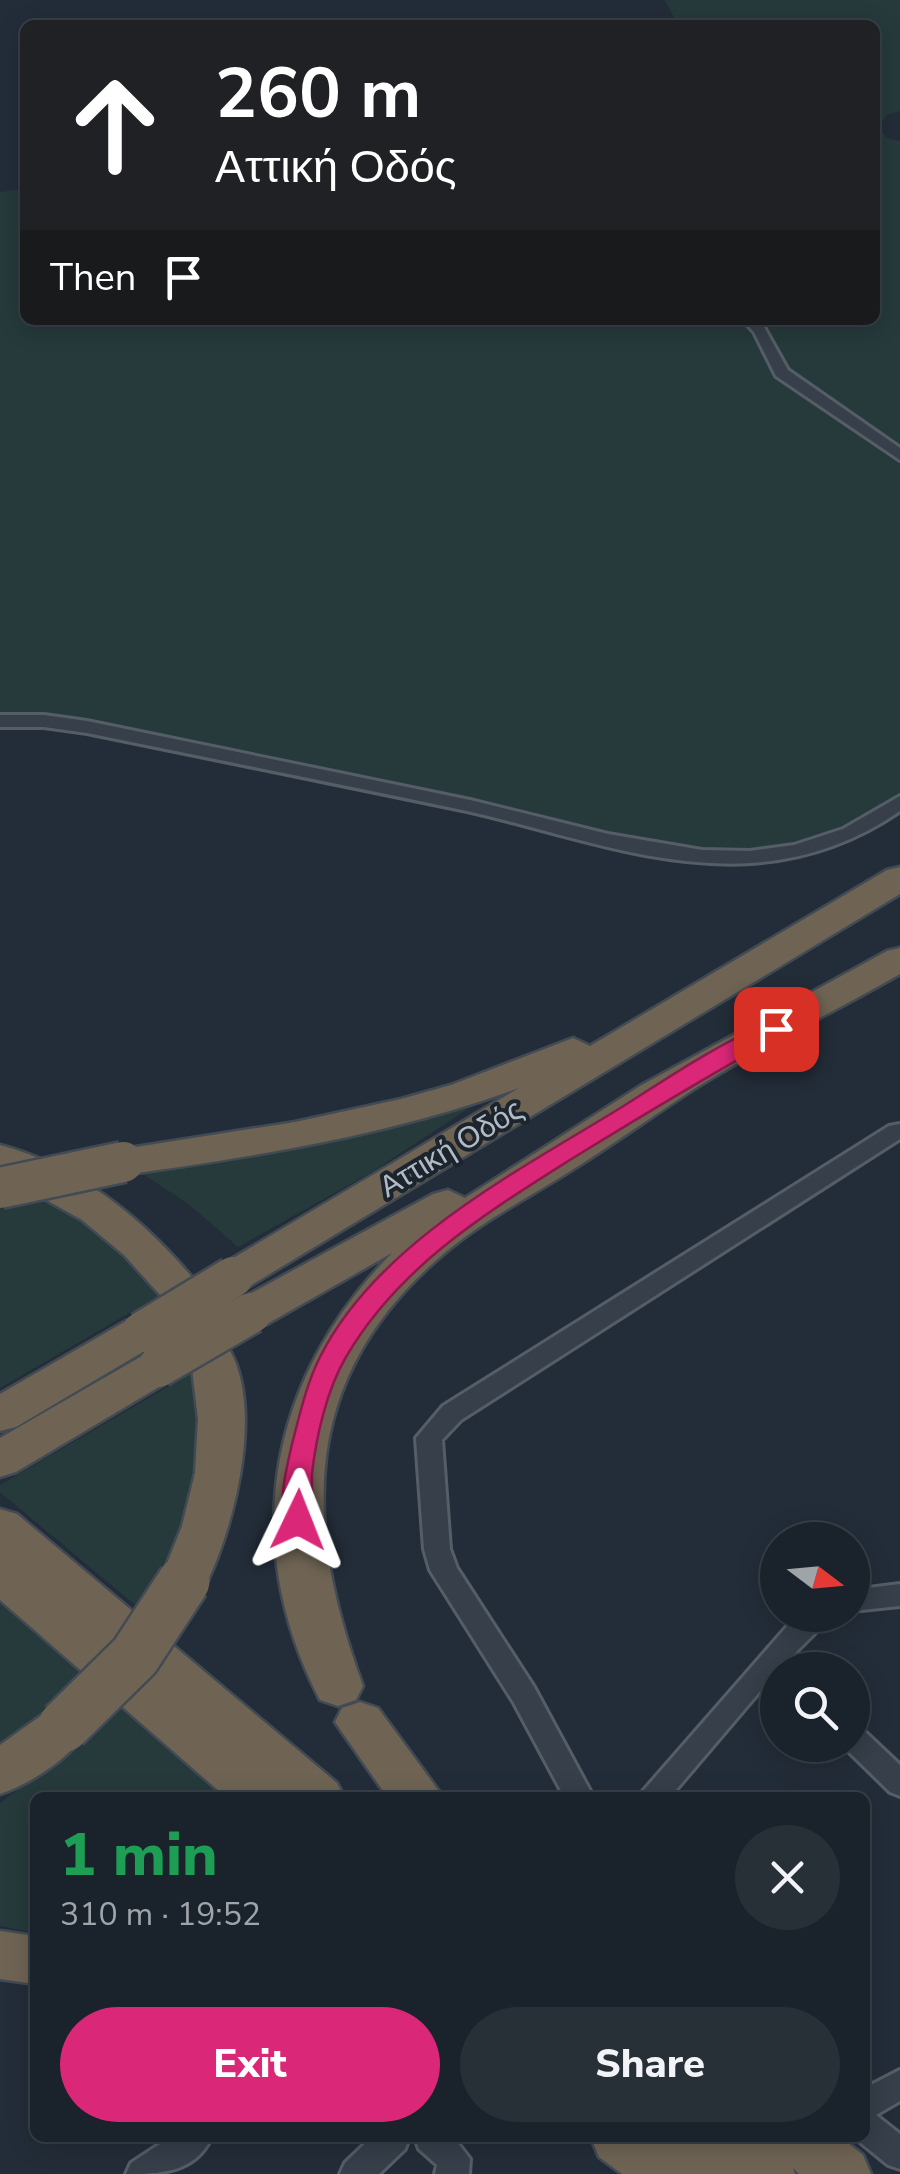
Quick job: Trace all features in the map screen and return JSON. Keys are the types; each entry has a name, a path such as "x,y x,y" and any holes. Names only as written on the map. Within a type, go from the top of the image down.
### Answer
{"highway":[{"name":"Αττική Οδός","path":"9,1432 242,1295 710,994 900,878"},
{"name":"Αττική Οδός","path":"242,1295 677,1083 900,960"},
{"path":"0,1188 123,1162 309,1134 431,1104 540,1066 632,1018 710,994"},
{"path":"414,1792 349,1704 312,1618 301,1571 299,1472 307,1428 334,1355 387,1282 445,1231 677,1083"},
{"path":"0,1158 60,1185 95,1208 140,1244 176,1286"},
{"path":"0,1774 64,1726 136,1656 184,1581 205,1535 218,1489 222,1416 213,1360"},
{"path":"0,1527 313,1792"},
{"path":"0,1572 256,1792"},
{"path":"625,2142 666,2174"},
{"path":"663,2142 701,2174"},
{"path":"728,2142 766,2174"},
{"path":"805,2142 842,2174"}],"street":[{"path":"757,325 762,329 772,362 782,373 900,455"},
{"path":"0,721 74,723 467,806 612,841 692,855 762,855 828,842 851,834 900,802"},
{"path":"577,1792 524,1695 444,1570 438,1549 428,1438 452,1413 898,1131"},
{"path":"870,1599 900,1595"},
{"path":"658,1792 760,1685"},
{"path":"870,1754 900,1784"},
{"path":"870,2101 900,2084"},
{"path":"870,2130 900,2154"},
{"path":"143,2174 189,2142"},
{"path":"357,2174 389,2142"},
{"path":"436,2142 454,2158 452,2174"}],"green space":[{"path":"665,0 900,0 900,111 887,115 880,125 880,20 675,20"},
{"path":"880,130 887,138 900,141 900,797 842,827 787,843 735,849 683,846 631,838 431,790 247,756 109,723 55,715 0,716 0,192 20,190 20,325 880,325"},
{"path":"469,1108 372,1172 238,1247 190,1205 143,1174"},
{"path":"42,1188 78,1210 164,1293 0,1388 0,1199"},
{"path":"198,1369 206,1416 194,1517 146,1614 0,1492 0,1485"},
{"path":"0,1599 92,1679 0,1753"},
{"path":"120,1708 220,1792 30,1792 30,1932 0,1926 0,1803"}],"route":[{"path":"298,1520 299,1472 318,1391 334,1355 387,1282 456,1222 677,1083 776,1029"}]}
